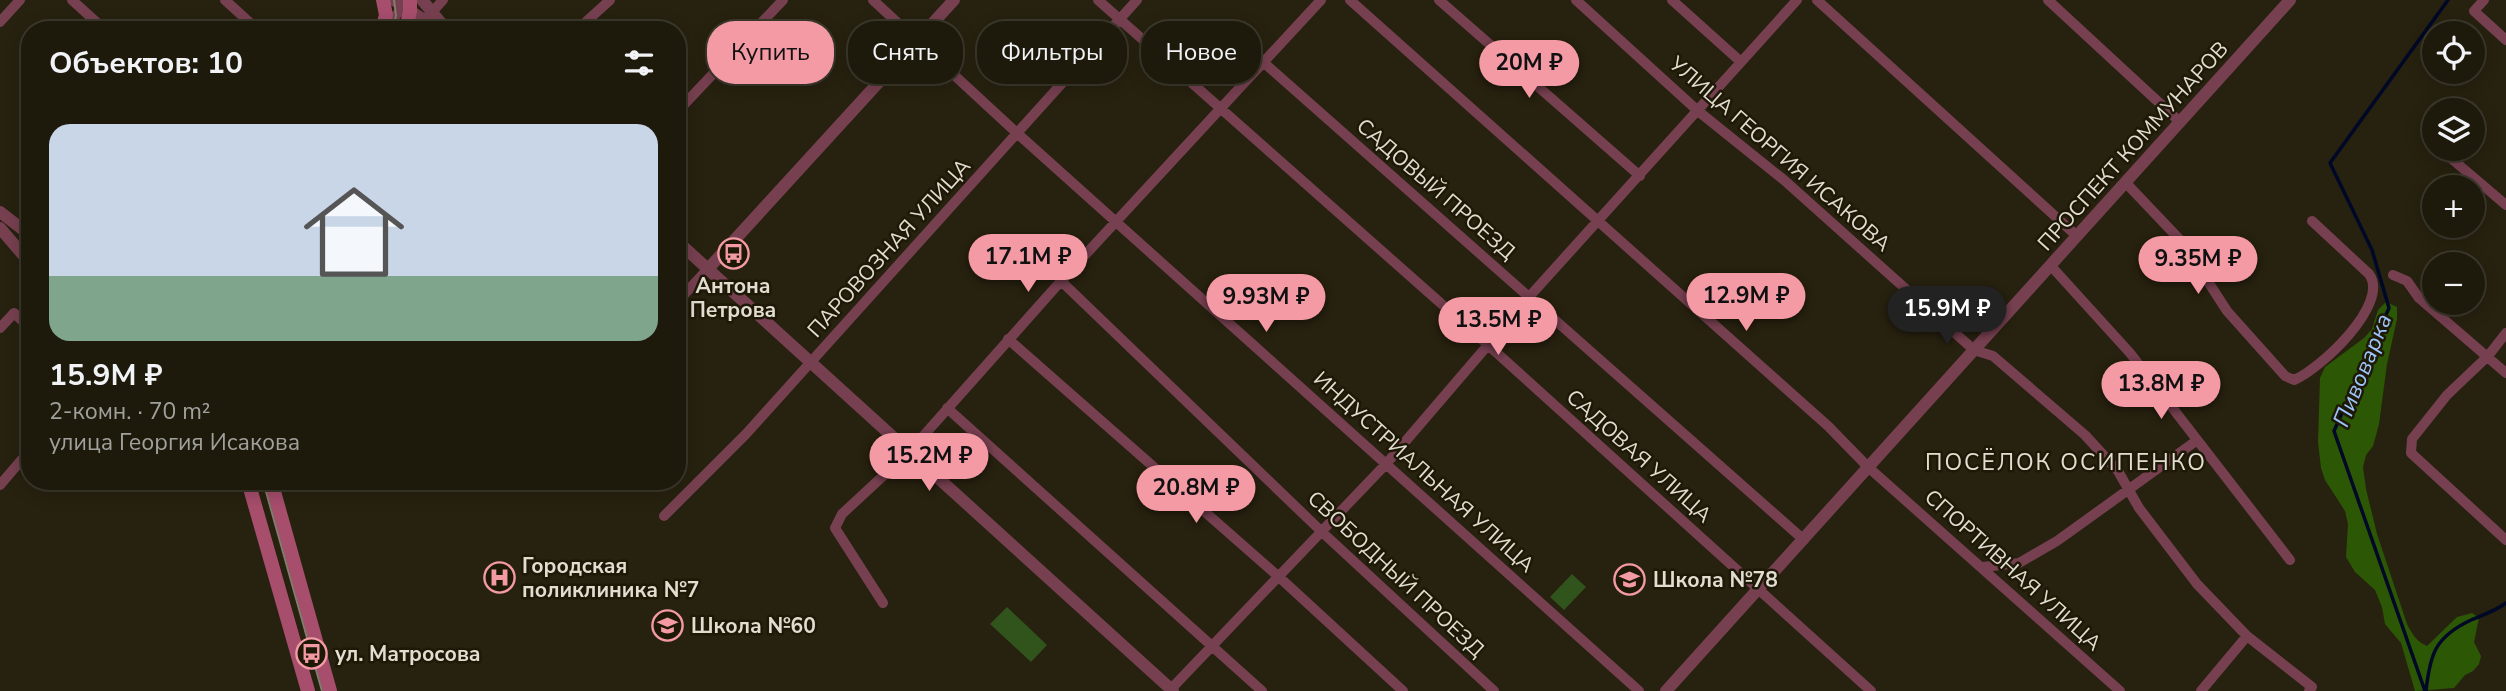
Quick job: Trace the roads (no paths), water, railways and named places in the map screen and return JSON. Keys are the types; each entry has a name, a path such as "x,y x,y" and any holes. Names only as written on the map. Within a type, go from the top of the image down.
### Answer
{"main road":[{"path":"383,0 385,21"},
{"path":"405,3 406,21"},
{"path":"251,490 306,684"},
{"path":"273,490 330,691"}],"street":[{"path":"0,22 20,0"},
{"path":"72,0 96,21"},
{"path":"225,0 248,21"},
{"path":"422,0 424,21"},
{"path":"424,21 443,0"},
{"path":"588,21 610,0"},
{"path":"686,102 783,0"},
{"name":"ИНДУСТРИАЛЬНАЯ УЛИЦА","path":"873,0 896,21"},
{"path":"936,21 954,0"},
{"name":"САДОВАЯ УЛИЦА","path":"1098,0 1488,345 1871,691"},
{"name":"ПАРОВОЗНАЯ УЛИЦА","path":"664,516 746,433 1138,0"},
{"path":"883,603 835,528 842,514 909,452 1008,339 1321,0"},
{"name":"СПОРТИВНАЯ УЛИЦА","path":"1350,0 1828,426 1868,467 2120,691"},
{"path":"1439,0 1640,176"},
{"name":"УЛИЦА ГЕОРГИЯ ИСАКОВА","path":"1576,0 1698,111 1784,180 1974,349 1993,356 2085,435 2118,471 2153,527 2197,584 2247,636 2310,689"},
{"path":"1672,0 1741,62"},
{"path":"686,249 1172,690 1386,464 1529,298 1797,0"},
{"path":"1817,0 2077,236"},
{"path":"2048,0 2180,122"},
{"path":"2484,0 2474,11 2506,40"},
{"name":"ПРОСПЕКТ КОММУНАРОВ","path":"1666,691 2051,266 2285,2"},
{"path":"390,21 405,3 424,21"},
{"name":"САДОВЫЙ ПРОЕЗД","path":"1263,62 1804,540"},
{"name":"ИНДУСТРИАЛЬНАЯ УЛИЦА","path":"963,83 1639,691"},
{"path":"686,292 878,84"},
{"path":"2453,161 2506,205"},
{"path":"2125,183 2183,243 2227,312 2285,376 2294,380 2319,365 2347,338 2367,309 2372,296 2373,279 2312,221"},
{"path":"0,212 21,229"},
{"path":"0,228 21,252"},
{"path":"2051,266 2130,353 2290,561"},
{"path":"2393,275 2407,281 2418,298 2506,373"},
{"name":"СВОБОДНЫЙ ПРОЕЗД","path":"1061,281 1322,532 1494,691"},
{"path":"0,328 14,313 21,320"},
{"path":"2506,333 2488,356 2447,395 2412,439 2411,453 2506,540"},
{"path":"1008,339 1279,577 1403,691"},
{"path":"947,408 1262,691"},
{"path":"1983,567 2019,563 2057,541 2196,440"},
{"path":"0,485 21,460"},
{"path":"2201,691 2247,636"},
{"path":"306,684 324,672"}],"waterway":[{"name":"Пивоварка","path":"2425,691 2334,431 2389,308 2372,250 2330,163 2448,0"},
{"path":"2426,691 2433,657 2442,640 2459,626 2506,603"}],"tram line":[{"path":"394,0 395,21"},
{"path":"266,490 322,691"}],"place":[{"name":"Антона Петрова","path":"733,254"},
{"name":"Городская поликлиника №7","path":"499,578"},
{"name":"Школа №78","path":"1630,580"},
{"name":"Школа №60","path":"668,626"},
{"name":"ул. Матросова","path":"312,654"}],"district":[{"name":"ПОСЁЛОК ОСИПЕНКО","path":"2066,462"}]}
